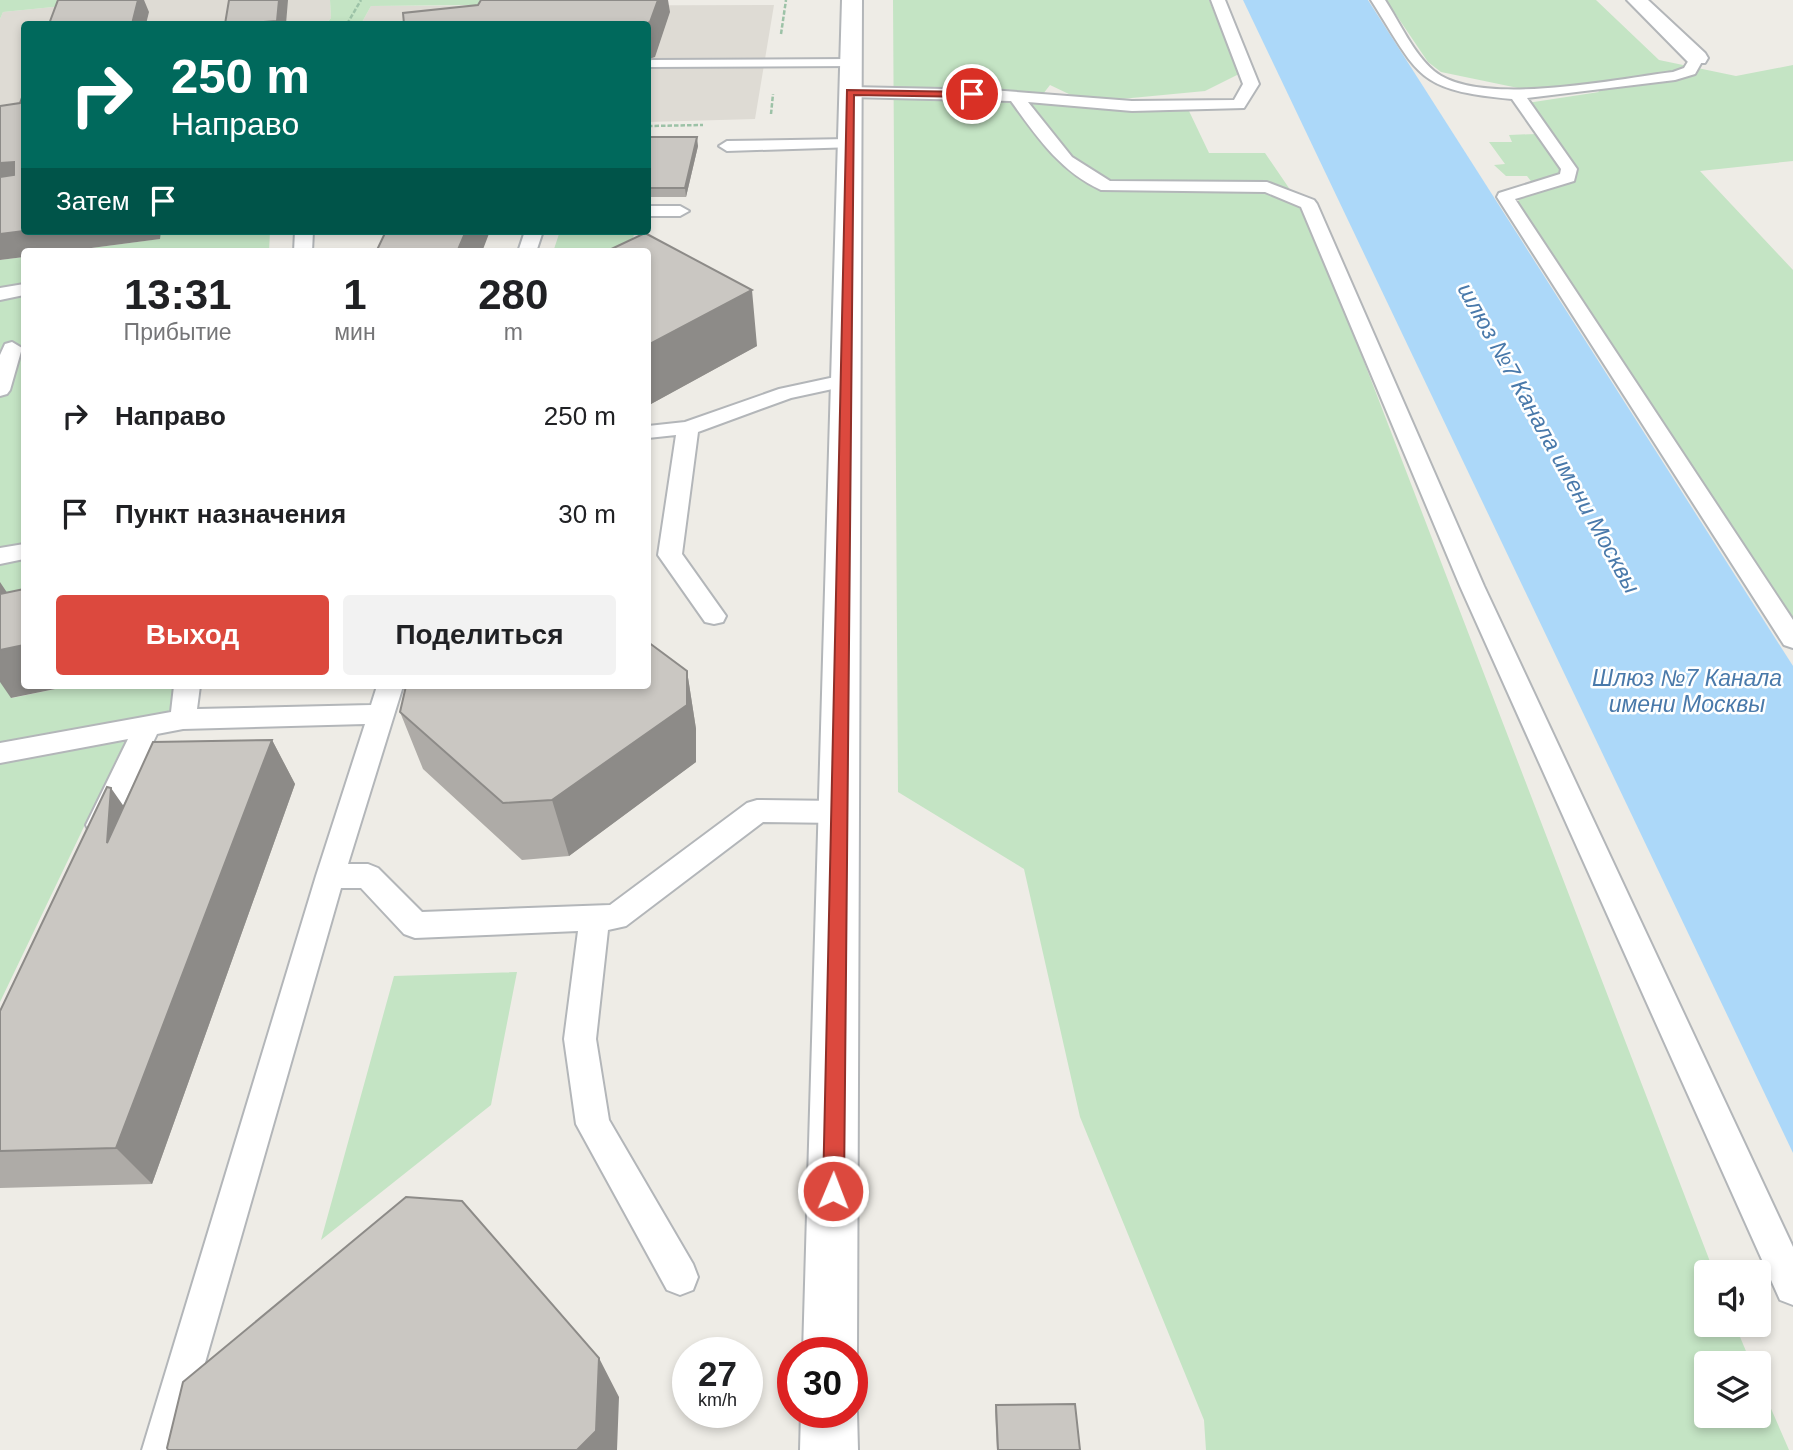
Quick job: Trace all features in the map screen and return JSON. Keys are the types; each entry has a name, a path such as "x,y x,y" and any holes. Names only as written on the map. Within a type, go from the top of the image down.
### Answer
{"street":[{"path":"830,1337 852,0"},
{"path":"1637,0 1697,58"},
{"path":"829,1428 829,1450"}],"lane":[{"path":"850,92 934,92 1132,106 1239,105 1251,84 1218,0"},
{"path":"1378,0 1427,73 1444,82 1475,90 1517,95 1675,76 1690,71 1697,58"},
{"path":"652,64 852,63"},
{"path":"1517,95 1569,170 1568,177 1505,197 1793,639"},
{"path":"1016,97 1059,156 1086,178 1107,186 1268,187 1308,204 1472,586 1793,1287"},
{"path":"727,146 849,144"},
{"path":"651,211 680,211"},
{"path":"0,294 21,290"},
{"path":"0,390 12,348"},
{"path":"651,432 688,428 786,393 844,382"},
{"path":"688,428 670,555 714,616"},
{"path":"0,556 21,552"},
{"path":"183,719 187,689"},
{"path":"0,753 183,719 385,700 330,876 161,1450"},
{"path":"89,849 148,725"},
{"path":"330,876 368,876 415,925 616,917 757,811 840,812"},
{"path":"594,918 580,1039 593,1125 680,1277"}],"path":[{"path":"349,21 361,0"}],"shaded area":[{"path":"123,0 330,0 331,18 328,21 21,21 21,103 0,106 0,19 3,12"},
{"path":"774,5 755,119 651,122 651,21 363,21 371,6"}],"green space":[{"path":"0,0 123,0 3,12 0,19"},
{"path":"330,0 483,0 481,5 371,6 363,21 328,21 331,18"},
{"path":"893,0 1209,0 1239,74 1205,91 1121,99 1073,96 1050,85 1036,103 1189,111 1209,153 1265,153 1308,216 1709,1260 1694,1260 1694,1337 1740,1337 1746,1351 1694,1351 1694,1428 1771,1428 1771,1409 1789,1450 1206,1450 1204,1420 1080,1117 1024,869 898,792"},
{"path":"1386,0 1596,0 1659,60 1736,76 1793,65 1793,161 1700,171 1793,270 1793,619 1521,212 1518,198 1537,189 1527,176 1506,176 1494,165 1505,164 1489,142 1512,142 1509,135 1536,134 1515,105 1599,92 1592,83 1523,89 1441,72 1428,62"},
{"path":"160,235 270,235 269,248 91,248 159,239"},
{"path":"559,235 634,235 630,248 554,248"},
{"path":"21,257 21,284 0,287 0,260"},
{"path":"21,294 21,546 0,550 0,297"},
{"path":"21,560 21,638 0,623 0,563"},
{"path":"0,679 12,698 56,689 176,689 173,714 0,747"},
{"path":"127,737 0,1002 0,761"},
{"path":"517,972 491,1105 321,1240 394,976"}],"water":[{"name":"Шлюз №7 Канала имени Москвы","path":"1243,0 1368,0 1793,666 1793,1153"}],"building":[{"path":"58,0 138,0 133,21 50,21"},
{"path":"229,0 279,0 277,21 226,21"},
{"path":"481,0 658,0 650,21 404,21 403,13 478,5"},
{"path":"21,100 21,231 0,234 0,177 14,175 14,162 0,163 0,106 20,103"},
{"path":"651,137 697,137 685,188 651,188"},
{"path":"384,235 464,235 459,248 378,248"},
{"path":"641,235 649,235 752,290 651,343 651,248 613,248"},
{"path":"21,590 21,646 0,650 0,594"},
{"path":"651,644 687,671 687,705 552,800 503,803 400,712 405,689 651,689"},
{"path":"272,740 116,1148 0,1151 0,1011 107,787 111,788 107,843 153,742"},
{"path":"406,1197 462,1201 599,1358 596,1431 577,1450 168,1450 183,1382"},
{"path":"1075,1404 1080,1450 998,1450 996,1405"}],"route":[{"path":"833,1191 850,92 972,94"}],"water label":[{"name":"шлюз №7 Канала имени Москвы","path":"1549,438"}]}
